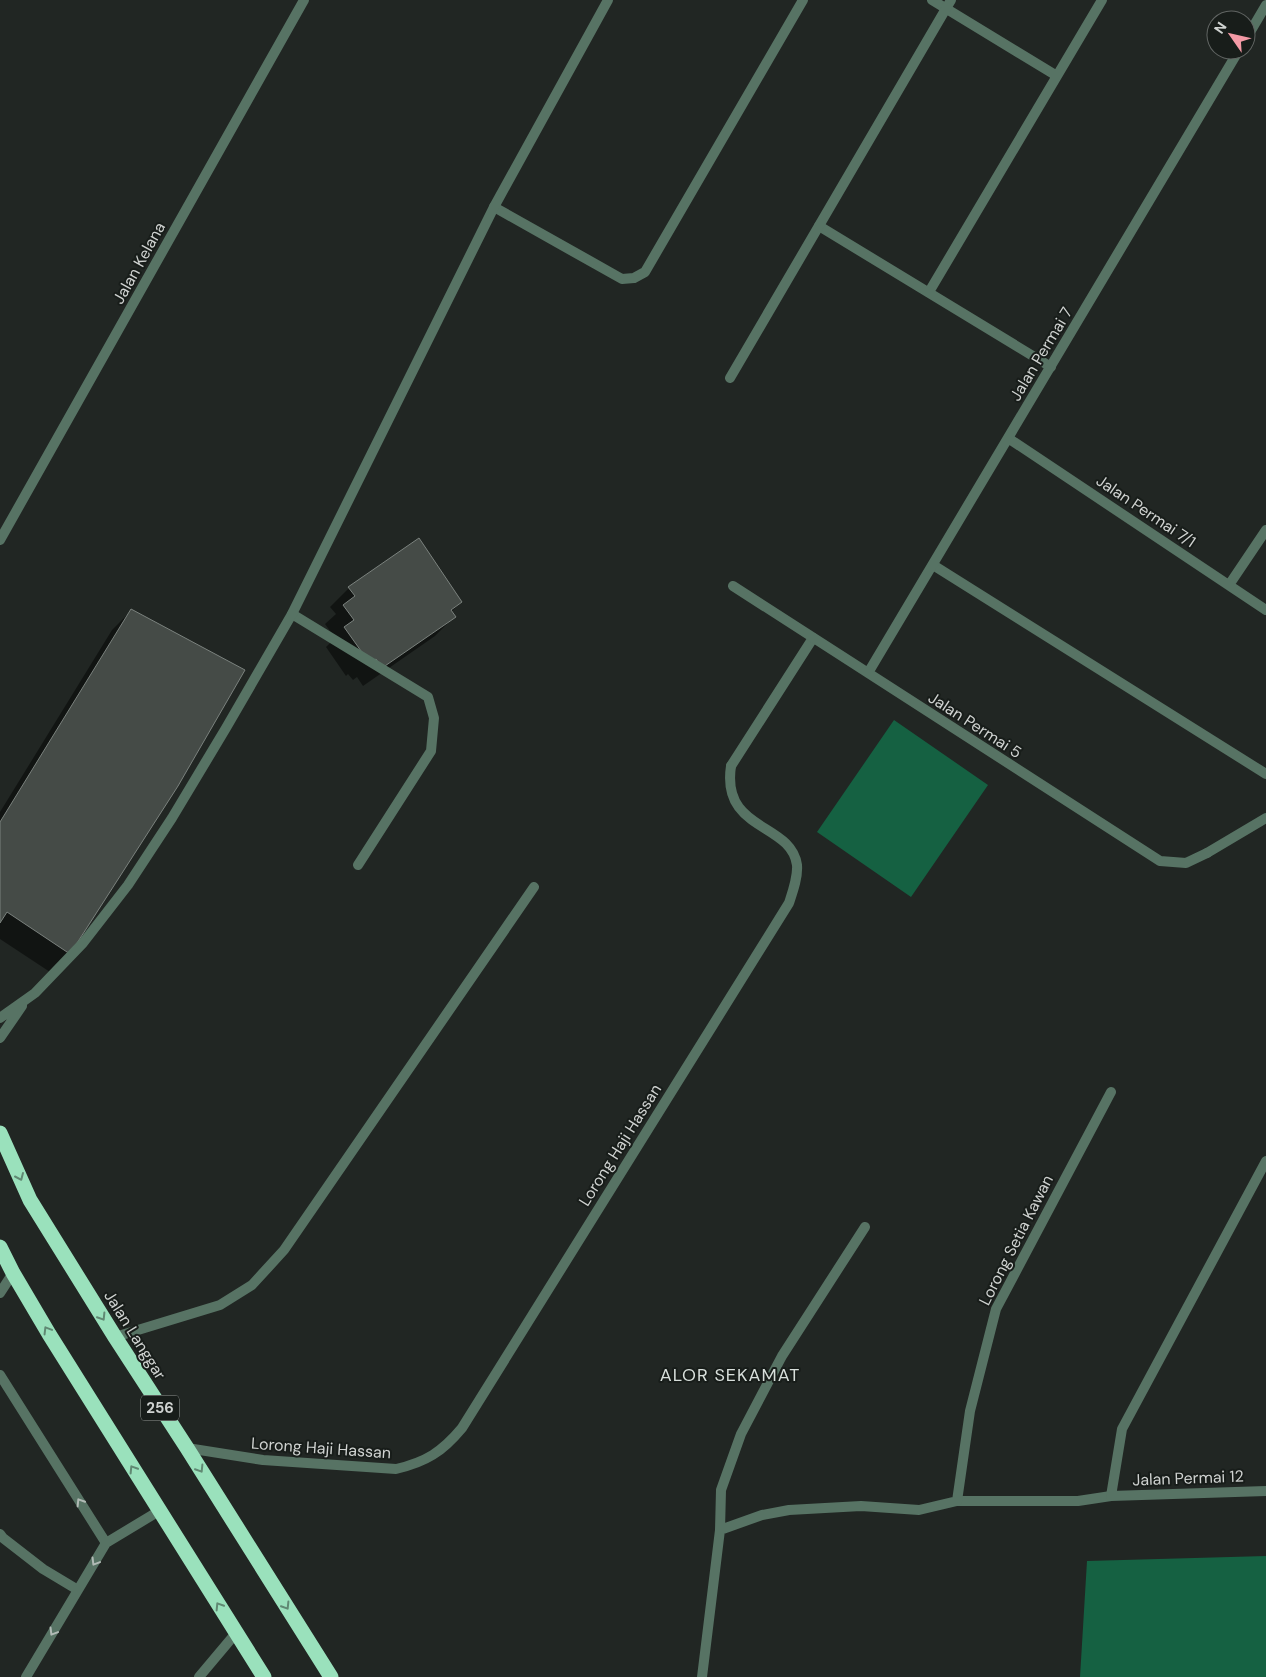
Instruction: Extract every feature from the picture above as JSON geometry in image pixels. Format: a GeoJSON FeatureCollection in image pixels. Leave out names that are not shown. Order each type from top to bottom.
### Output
{"type":"FeatureCollection","features":[{"type":"Feature","properties":{"kind":"highway","name":"Jalan Langgar"},"geometry":{"type":"LineString","coordinates":[[0,1133],[30,1200],[331,1677]]}},
{"type":"Feature","properties":{"kind":"highway"},"geometry":{"type":"LineString","coordinates":[[0,1246],[13,1273],[159,1511],[264,1677]]}},
{"type":"Feature","properties":{"kind":"street","name":"Jalan Kelana"},"geometry":{"type":"LineString","coordinates":[[0,540],[304,0]]}},
{"type":"Feature","properties":{"kind":"street"},"geometry":{"type":"LineString","coordinates":[[0,1018],[25,1001],[83,943],[128,885],[172,818],[226,728],[292,614],[494,207],[608,0]]}},
{"type":"Feature","properties":{"kind":"street"},"geometry":{"type":"LineString","coordinates":[[494,207],[622,279],[634,278],[645,272],[802,0]]}},
{"type":"Feature","properties":{"kind":"street"},"geometry":{"type":"LineString","coordinates":[[932,0],[949,4],[1057,76]]}},
{"type":"Feature","properties":{"kind":"street"},"geometry":{"type":"LineString","coordinates":[[929,292],[1102,0]]}},
{"type":"Feature","properties":{"kind":"street"},"geometry":{"type":"LineString","coordinates":[[730,378],[949,4]]}},
{"type":"Feature","properties":{"kind":"street"},"geometry":{"type":"LineString","coordinates":[[1256,22],[1266,5]]}},
{"type":"Feature","properties":{"kind":"street","name":"Jalan Permai 7"},"geometry":{"type":"LineString","coordinates":[[868,673],[1233,60]]}},
{"type":"Feature","properties":{"kind":"street"},"geometry":{"type":"LineString","coordinates":[[819,226],[1051,367]]}},
{"type":"Feature","properties":{"kind":"street","name":"Jalan Permai 7/1"},"geometry":{"type":"LineString","coordinates":[[1008,438],[1266,610]]}},
{"type":"Feature","properties":{"kind":"street"},"geometry":{"type":"LineString","coordinates":[[1229,585],[1266,530]]}},
{"type":"Feature","properties":{"kind":"street"},"geometry":{"type":"LineString","coordinates":[[933,565],[1266,774]]}},
{"type":"Feature","properties":{"kind":"street","name":"Jalan Permai 5"},"geometry":{"type":"LineString","coordinates":[[733,586],[1160,861],[1186,863],[1207,853],[1266,818]]}},
{"type":"Feature","properties":{"kind":"street"},"geometry":{"type":"LineString","coordinates":[[292,614],[428,697],[434,718],[431,751],[358,865]]}},
{"type":"Feature","properties":{"kind":"street","name":"Lorong Haji Hassan"},"geometry":{"type":"LineString","coordinates":[[187,1448],[263,1460],[396,1469],[416,1464],[437,1453],[462,1428],[789,903],[797,866],[794,854],[786,844],[744,814],[736,805],[730,793],[729,780],[731,766],[813,638]]}},
{"type":"Feature","properties":{"kind":"street"},"geometry":{"type":"LineString","coordinates":[[115,1337],[220,1305],[252,1285],[284,1250],[534,887]]}},
{"type":"Feature","properties":{"kind":"street"},"geometry":{"type":"LineString","coordinates":[[0,1038],[25,1001]]}},
{"type":"Feature","properties":{"kind":"street","name":"Lorong Setia Kawan"},"geometry":{"type":"LineString","coordinates":[[957,1501],[970,1412],[996,1309],[1112,1092]]}},
{"type":"Feature","properties":{"kind":"street"},"geometry":{"type":"LineString","coordinates":[[1111,1496],[1122,1429],[1266,1160]]}},
{"type":"Feature","properties":{"kind":"street"},"geometry":{"type":"LineString","coordinates":[[702,1677],[720,1530],[721,1490],[741,1434],[782,1356],[865,1227]]}},
{"type":"Feature","properties":{"kind":"street"},"geometry":{"type":"LineString","coordinates":[[0,1293],[13,1273]]}},
{"type":"Feature","properties":{"kind":"street"},"geometry":{"type":"LineString","coordinates":[[0,1375],[106,1543]]}},
{"type":"Feature","properties":{"kind":"street","name":"Jalan Permai 12"},"geometry":{"type":"LineString","coordinates":[[957,1501],[1078,1501],[1111,1496],[1266,1491]]}},
{"type":"Feature","properties":{"kind":"street"},"geometry":{"type":"LineString","coordinates":[[720,1530],[762,1515],[790,1510],[861,1506],[919,1510],[957,1501]]}},
{"type":"Feature","properties":{"kind":"street"},"geometry":{"type":"LineString","coordinates":[[26,1677],[106,1543],[159,1511]]}},
{"type":"Feature","properties":{"kind":"street"},"geometry":{"type":"LineString","coordinates":[[0,1534],[43,1568],[78,1590]]}},
{"type":"Feature","properties":{"kind":"street"},"geometry":{"type":"LineString","coordinates":[[199,1677],[236,1633]]}},
{"type":"Feature","properties":{"kind":"shaded area"},"geometry":{"type":"Polygon","coordinates":[[[894,720],[988,785],[911,897],[817,832],[894,720]]]}},
{"type":"Feature","properties":{"kind":"shaded area"},"geometry":{"type":"Polygon","coordinates":[[[1266,1556],[1266,1677],[1080,1677],[1087,1561],[1266,1556]]]}},
{"type":"Feature","properties":{"kind":"building"},"geometry":{"type":"Polygon","coordinates":[[[419,538],[462,602],[451,610],[456,617],[382,668],[376,659],[372,662],[366,658],[344,627],[354,620],[343,605],[355,596],[348,587],[419,538]]]}},
{"type":"Feature","properties":{"kind":"building"},"geometry":{"type":"Polygon","coordinates":[[[131,609],[245,670],[178,786],[70,954],[7,912],[0,923],[0,822],[131,609]]]}},
{"type":"Feature","properties":{"kind":"district","name":"ALOR SEKAMAT"},"geometry":{"type":"Point","coordinates":[730,1375]}}]}
